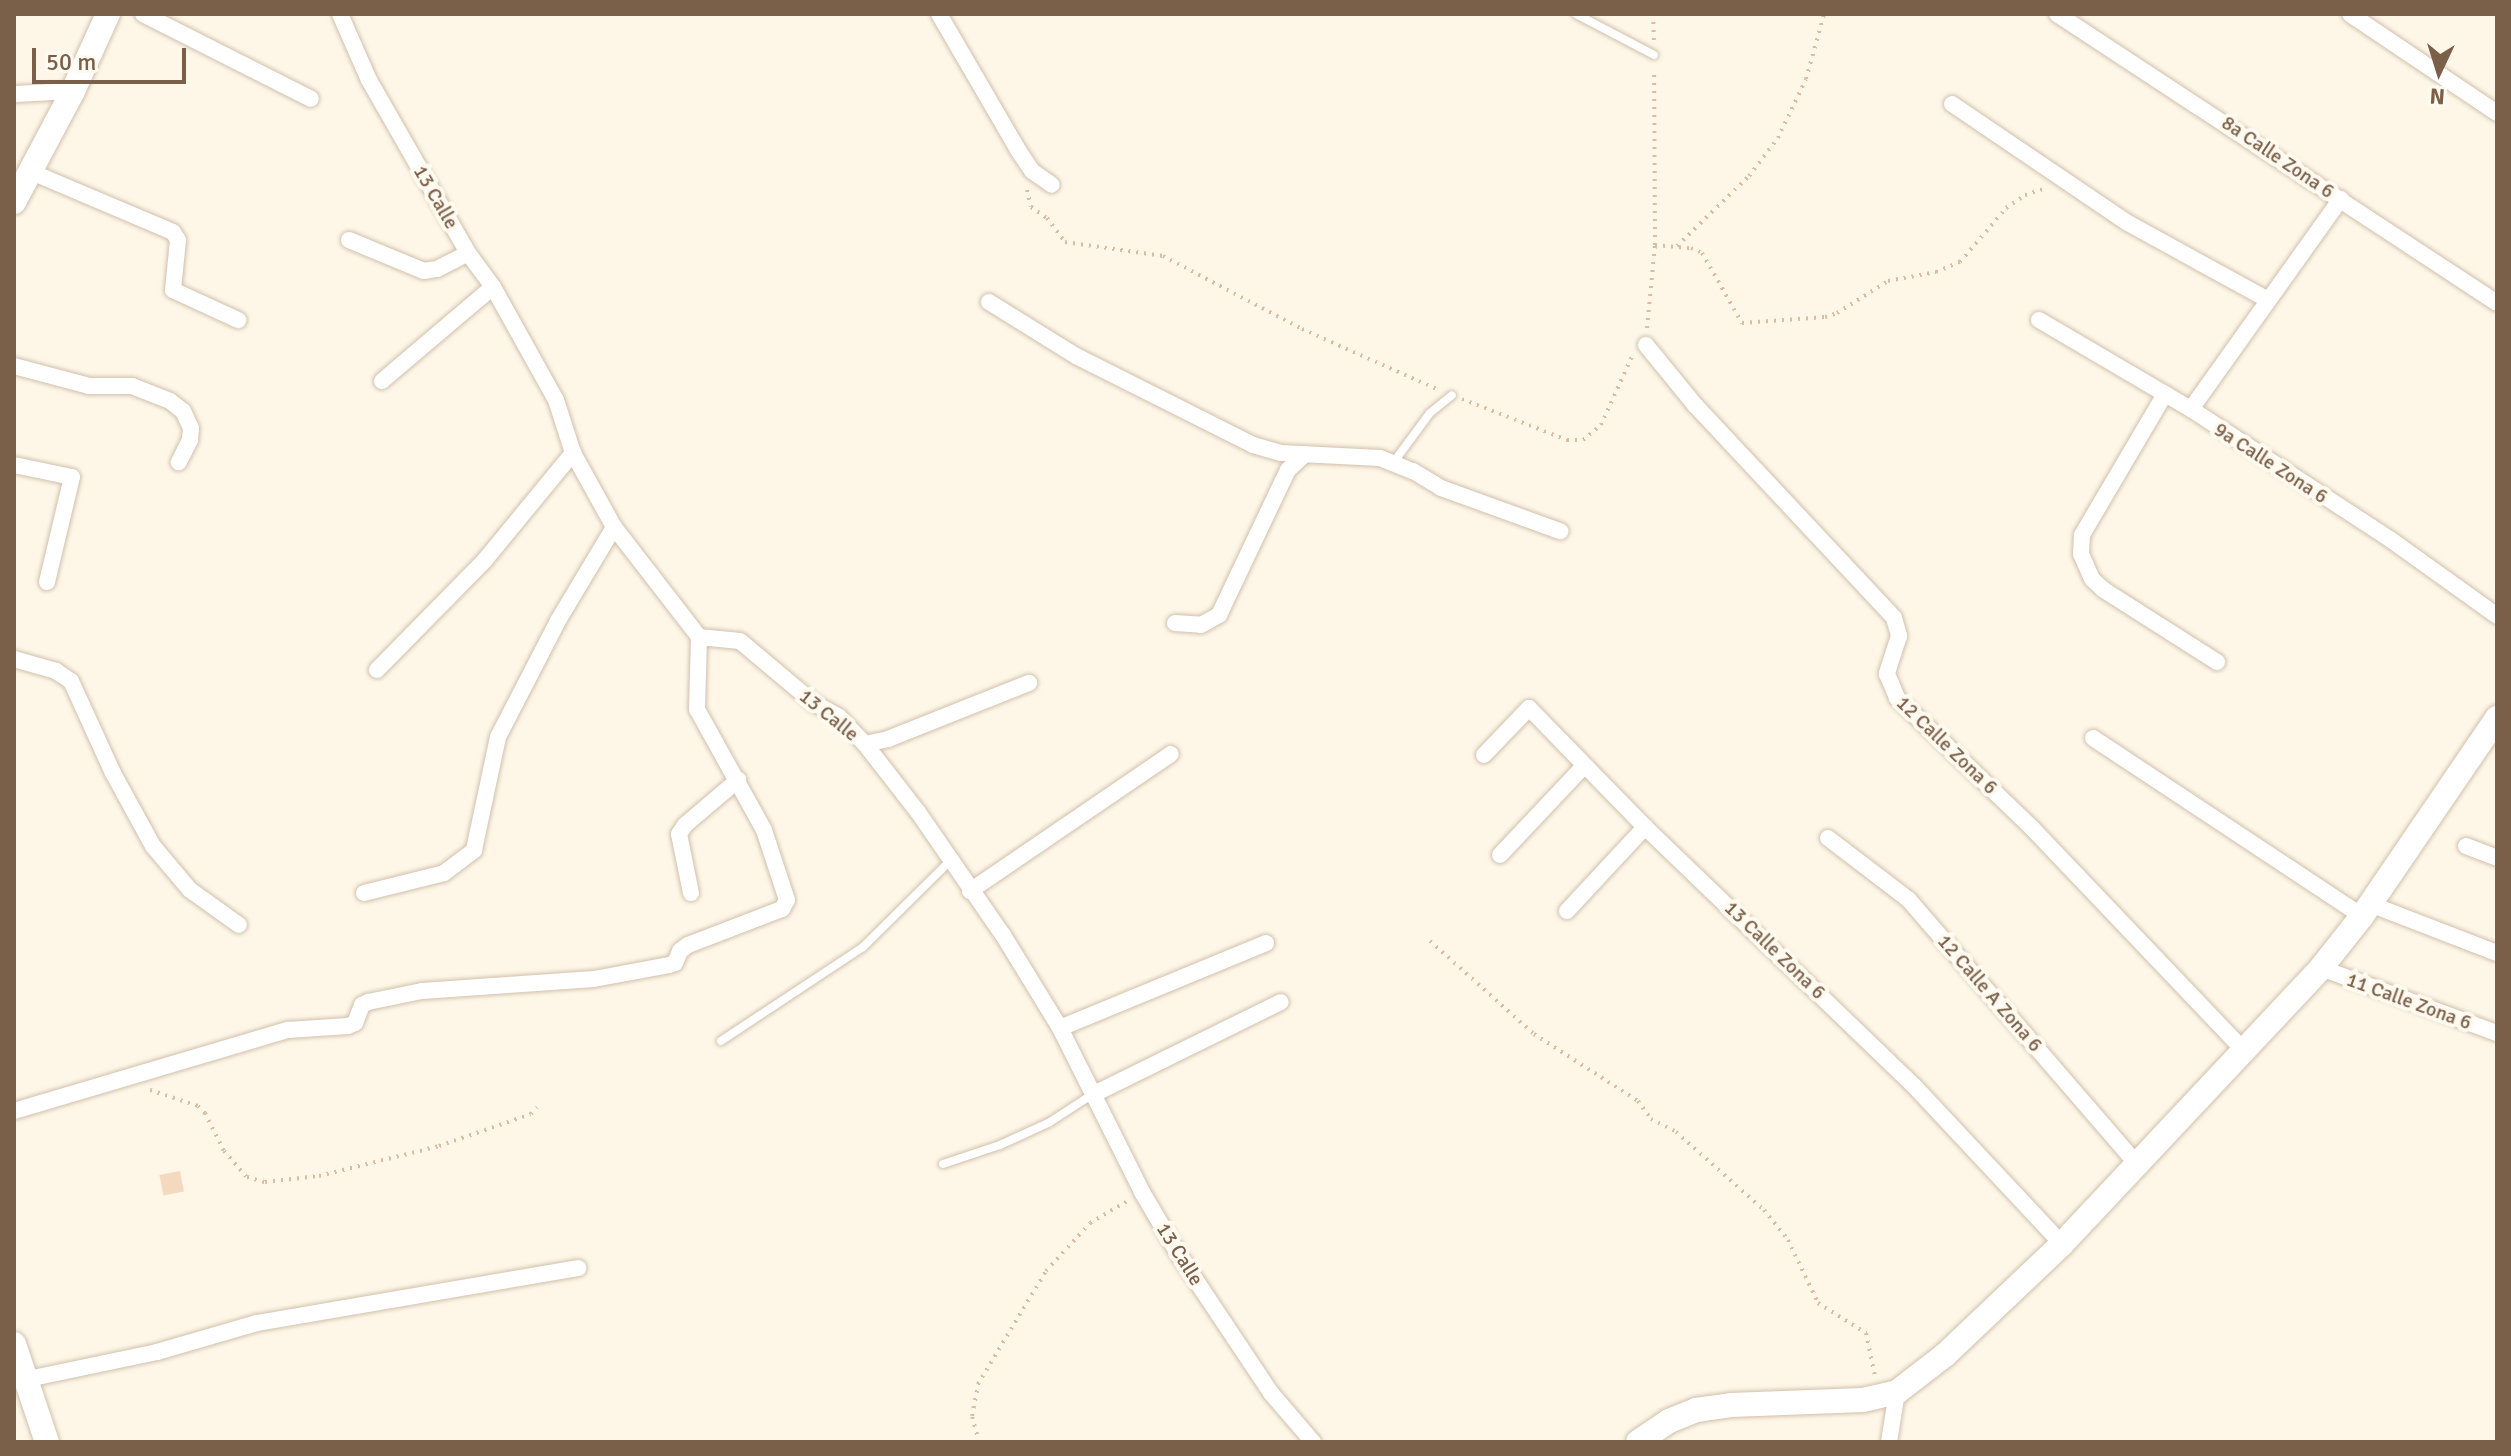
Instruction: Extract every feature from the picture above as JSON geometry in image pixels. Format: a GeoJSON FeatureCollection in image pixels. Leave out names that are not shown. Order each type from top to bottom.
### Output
{"type":"FeatureCollection","features":[{"type":"Feature","properties":{"kind":"street"},"geometry":{"type":"LineString","coordinates":[[14,202],[73,91],[108,14]]}},
{"type":"Feature","properties":{"kind":"street"},"geometry":{"type":"LineString","coordinates":[[143,14],[311,99]]}},
{"type":"Feature","properties":{"kind":"street","name":"13 Calle"},"geometry":{"type":"LineString","coordinates":[[340,14],[369,80],[468,253],[493,287],[556,400],[573,453],[614,527],[699,637],[740,641],[814,703],[839,717],[865,744],[918,812],[1003,935],[1060,1028],[1142,1192],[1232,1337],[1271,1393],[1313,1442]]}},
{"type":"Feature","properties":{"kind":"street"},"geometry":{"type":"LineString","coordinates":[[939,14],[1018,150],[1032,171],[1052,185]]}},
{"type":"Feature","properties":{"kind":"street","name":"8a Calle Zona 6"},"geometry":{"type":"LineString","coordinates":[[2057,14],[2497,303]]}},
{"type":"Feature","properties":{"kind":"street"},"geometry":{"type":"LineString","coordinates":[[2350,14],[2497,113]]}},
{"type":"Feature","properties":{"kind":"street"},"geometry":{"type":"LineString","coordinates":[[14,94],[73,91]]}},
{"type":"Feature","properties":{"kind":"street"},"geometry":{"type":"LineString","coordinates":[[1952,104],[2128,223],[2268,300]]}},
{"type":"Feature","properties":{"kind":"street"},"geometry":{"type":"LineString","coordinates":[[29,171],[173,232],[178,240],[173,290],[238,320]]}},
{"type":"Feature","properties":{"kind":"street"},"geometry":{"type":"LineString","coordinates":[[2191,409],[2341,199]]}},
{"type":"Feature","properties":{"kind":"street"},"geometry":{"type":"LineString","coordinates":[[349,240],[424,271],[437,269],[468,253]]}},
{"type":"Feature","properties":{"kind":"street"},"geometry":{"type":"LineString","coordinates":[[382,381],[493,287]]}},
{"type":"Feature","properties":{"kind":"street"},"geometry":{"type":"LineString","coordinates":[[989,302],[1076,356],[1253,445],[1281,453],[1380,458],[1441,488],[1560,531]]}},
{"type":"Feature","properties":{"kind":"street","name":"9a Calle Zona 6"},"geometry":{"type":"LineString","coordinates":[[2039,320],[2191,409],[2391,540],[2497,616]]}},
{"type":"Feature","properties":{"kind":"street","name":"12 Calle Zona 6"},"geometry":{"type":"LineString","coordinates":[[1646,345],[1706,417],[1894,618],[1899,636],[1887,674],[1897,698],[2032,828],[2244,1051]]}},
{"type":"Feature","properties":{"kind":"street"},"geometry":{"type":"LineString","coordinates":[[14,366],[89,386],[132,386],[170,401],[183,411],[191,428],[190,440],[179,462]]}},
{"type":"Feature","properties":{"kind":"street"},"geometry":{"type":"LineString","coordinates":[[2165,394],[2082,535],[2081,554],[2092,579],[2104,590],[2217,662]]}},
{"type":"Feature","properties":{"kind":"street"},"geometry":{"type":"LineString","coordinates":[[377,670],[485,560],[573,453]]}},
{"type":"Feature","properties":{"kind":"street"},"geometry":{"type":"LineString","coordinates":[[1175,623],[1201,625],[1219,615],[1288,470],[1305,454]]}},
{"type":"Feature","properties":{"kind":"street"},"geometry":{"type":"LineString","coordinates":[[14,465],[72,477],[47,582]]}},
{"type":"Feature","properties":{"kind":"street"},"geometry":{"type":"LineString","coordinates":[[364,893],[444,873],[474,850],[498,737],[559,619],[614,527]]}},
{"type":"Feature","properties":{"kind":"street"},"geometry":{"type":"LineString","coordinates":[[14,1111],[288,1030],[348,1026],[355,1023],[362,1005],[368,1002],[422,991],[594,979],[675,963],[680,951],[688,945],[782,909],[786,905],[779,869],[738,780],[697,709],[699,637]]}},
{"type":"Feature","properties":{"kind":"street"},"geometry":{"type":"LineString","coordinates":[[14,659],[56,671],[71,681],[113,773],[153,846],[190,890],[239,925]]}},
{"type":"Feature","properties":{"kind":"street"},"geometry":{"type":"LineString","coordinates":[[865,744],[888,739],[1029,683]]}},
{"type":"Feature","properties":{"kind":"street","name":"13 Calle Zona 6"},"geometry":{"type":"LineString","coordinates":[[1484,755],[1529,708],[1645,827],[1916,1088],[2062,1244]]}},
{"type":"Feature","properties":{"kind":"street"},"geometry":{"type":"LineString","coordinates":[[1638,1442],[1669,1421],[1696,1410],[1731,1405],[1863,1400],[1897,1392],[1945,1355],[2062,1244],[2321,968],[2493,732]]}},
{"type":"Feature","properties":{"kind":"street"},"geometry":{"type":"LineString","coordinates":[[2093,738],[2366,910],[2497,953]]}},
{"type":"Feature","properties":{"kind":"street"},"geometry":{"type":"LineString","coordinates":[[970,891],[1171,754]]}},
{"type":"Feature","properties":{"kind":"street"},"geometry":{"type":"LineString","coordinates":[[1500,855],[1584,766]]}},
{"type":"Feature","properties":{"kind":"street"},"geometry":{"type":"LineString","coordinates":[[691,893],[679,849],[679,834],[685,825],[738,780]]}},
{"type":"Feature","properties":{"kind":"street"},"geometry":{"type":"LineString","coordinates":[[1567,911],[1645,827]]}},
{"type":"Feature","properties":{"kind":"street","name":"12 Calle A Zona 6"},"geometry":{"type":"LineString","coordinates":[[1828,838],[1909,900],[2137,1164]]}},
{"type":"Feature","properties":{"kind":"street"},"geometry":{"type":"LineString","coordinates":[[2466,846],[2497,858]]}},
{"type":"Feature","properties":{"kind":"street"},"geometry":{"type":"LineString","coordinates":[[1060,1028],[1266,943]]}},
{"type":"Feature","properties":{"kind":"street","name":"11 Calle Zona 6"},"geometry":{"type":"LineString","coordinates":[[2321,968],[2497,1033]]}},
{"type":"Feature","properties":{"kind":"street"},"geometry":{"type":"LineString","coordinates":[[1094,1094],[1281,1002]]}},
{"type":"Feature","properties":{"kind":"street"},"geometry":{"type":"LineString","coordinates":[[28,1379],[157,1352],[257,1323],[578,1268]]}},
{"type":"Feature","properties":{"kind":"street"},"geometry":{"type":"LineString","coordinates":[[14,1344],[47,1442]]}},
{"type":"Feature","properties":{"kind":"street"},"geometry":{"type":"LineString","coordinates":[[1889,1442],[1897,1392]]}},
{"type":"Feature","properties":{"kind":"lane"},"geometry":{"type":"LineString","coordinates":[[1576,14],[1654,55]]}},
{"type":"Feature","properties":{"kind":"lane"},"geometry":{"type":"LineString","coordinates":[[1393,463],[1430,413],[1452,395]]}},
{"type":"Feature","properties":{"kind":"lane"},"geometry":{"type":"LineString","coordinates":[[721,1041],[863,947],[950,861]]}},
{"type":"Feature","properties":{"kind":"lane"},"geometry":{"type":"LineString","coordinates":[[943,1164],[1000,1145],[1050,1122],[1094,1094]]}},
{"type":"Feature","properties":{"kind":"path"},"geometry":{"type":"LineString","coordinates":[[1052,185],[1031,187],[1026,195],[1031,207],[1047,218],[1065,242],[1163,256],[1302,329],[1452,395],[1567,440],[1583,440],[1601,425],[1626,363],[1646,345],[1655,245],[1653,14]]}},
{"type":"Feature","properties":{"kind":"path"},"geometry":{"type":"LineString","coordinates":[[1677,246],[1749,176],[1778,138],[1806,79],[1824,14]]}},
{"type":"Feature","properties":{"kind":"path"},"geometry":{"type":"LineString","coordinates":[[1655,245],[1677,246],[1702,253],[1742,323],[1831,316],[1888,281],[1936,272],[1960,262],[2006,208],[2025,195],[2048,188],[2060,177]]}},
{"type":"Feature","properties":{"kind":"path"},"geometry":{"type":"LineString","coordinates":[[1430,941],[1534,1034],[1638,1101],[1651,1119],[1676,1132],[1764,1210],[1788,1240],[1818,1303],[1835,1317],[1862,1328],[1869,1340],[1873,1373],[1884,1386],[1897,1392]]}},
{"type":"Feature","properties":{"kind":"path"},"geometry":{"type":"LineString","coordinates":[[118,1081],[198,1106],[232,1160],[247,1177],[265,1182],[319,1176],[439,1146],[531,1114],[537,1107]]}},
{"type":"Feature","properties":{"kind":"path"},"geometry":{"type":"LineString","coordinates":[[979,1442],[972,1416],[978,1384],[1046,1271],[1090,1223],[1142,1192]]}},
{"type":"Feature","properties":{"kind":"building"},"geometry":{"type":"Polygon","coordinates":[[[180,1171],[184,1192],[163,1196],[159,1175],[180,1171]]]}}]}
